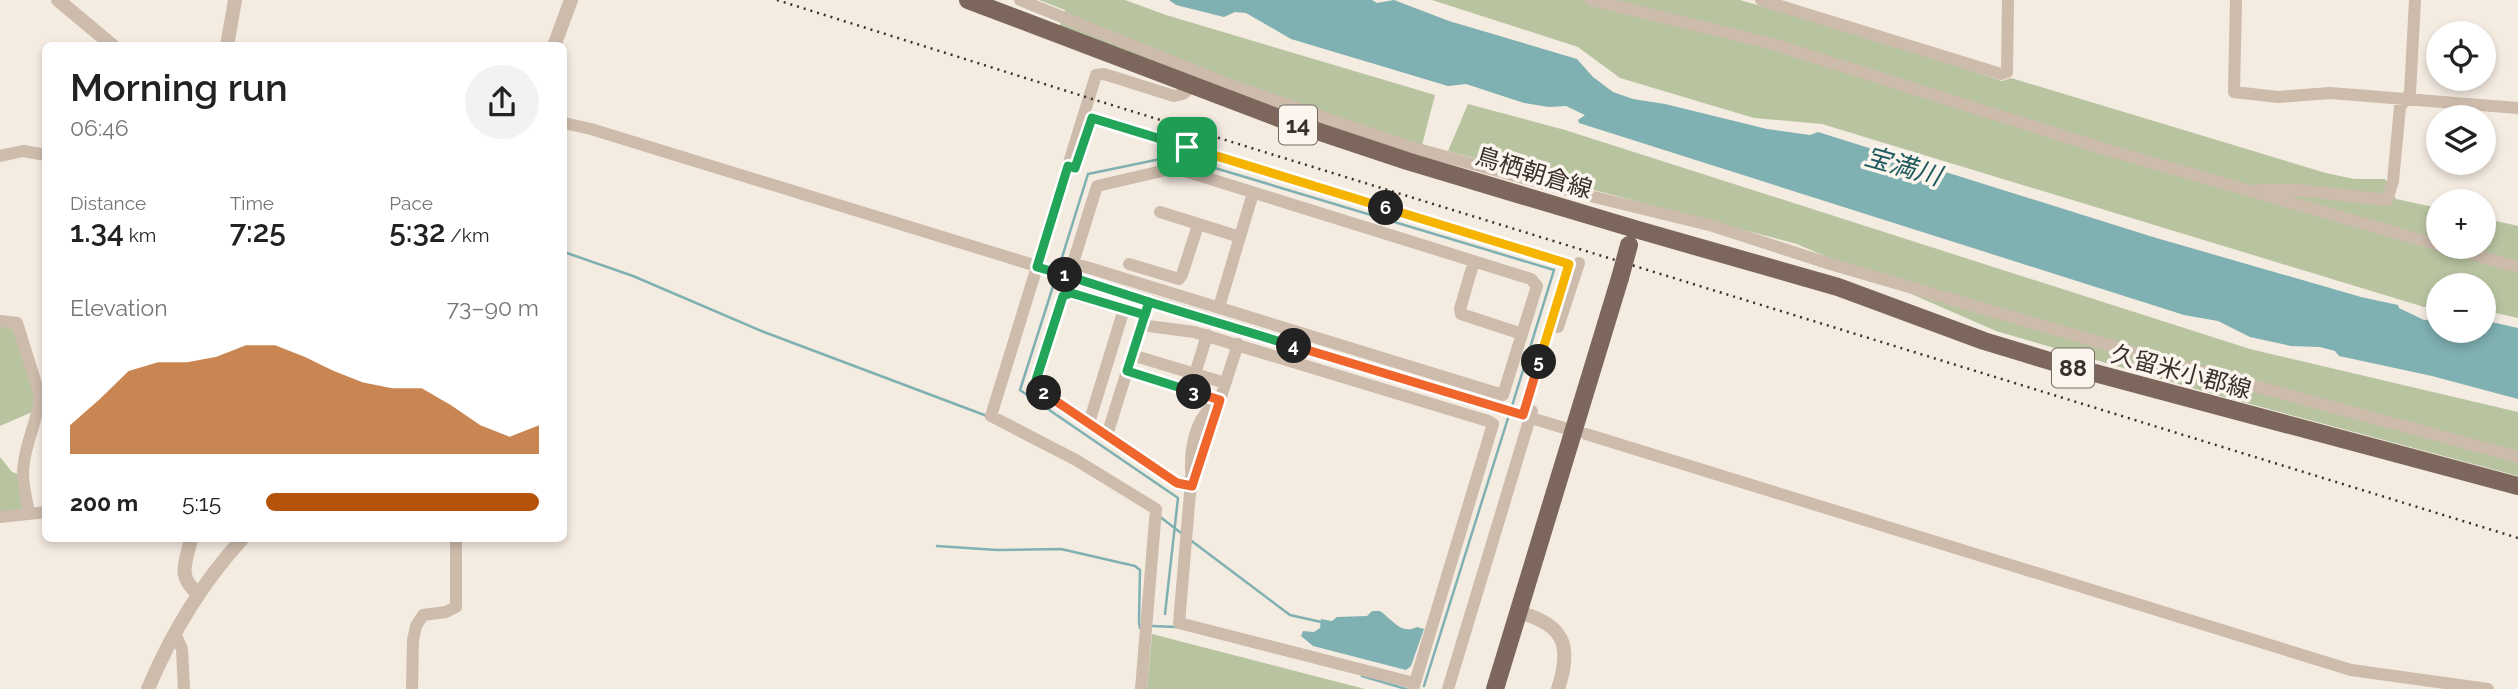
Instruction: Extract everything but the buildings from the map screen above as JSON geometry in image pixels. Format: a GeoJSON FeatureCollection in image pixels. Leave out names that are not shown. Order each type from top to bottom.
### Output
{"type":"FeatureCollection","features":[{"type":"Feature","properties":{"kind":"main road","name":"鳥栖朝倉線"},"geometry":{"type":"LineString","coordinates":[[968,0],[1191,86],[1333,137],[1632,237]]}},
{"type":"Feature","properties":{"kind":"main road"},"geometry":{"type":"LineString","coordinates":[[1495,689],[1632,237]]}},
{"type":"Feature","properties":{"kind":"main road","name":"久留米小郡線"},"geometry":{"type":"LineString","coordinates":[[1632,237],[1838,287],[1984,341],[2050,361],[2518,486]]}},
{"type":"Feature","properties":{"kind":"street"},"geometry":{"type":"LineString","coordinates":[[58,0],[108,42]]}},
{"type":"Feature","properties":{"kind":"street"},"geometry":{"type":"LineString","coordinates":[[229,42],[235,0]]}},
{"type":"Feature","properties":{"kind":"street"},"geometry":{"type":"LineString","coordinates":[[555,42],[571,0]]}},
{"type":"Feature","properties":{"kind":"street"},"geometry":{"type":"LineString","coordinates":[[1020,0],[1233,86],[1407,146],[1578,193],[1713,226],[1830,264],[2169,363],[2518,457]]}},
{"type":"Feature","properties":{"kind":"street"},"geometry":{"type":"LineString","coordinates":[[1591,0],[1773,44],[2101,148],[2426,241]]}},
{"type":"Feature","properties":{"kind":"street"},"geometry":{"type":"LineString","coordinates":[[1761,0],[2001,74],[2007,72],[2008,0]]}},
{"type":"Feature","properties":{"kind":"street"},"geometry":{"type":"LineString","coordinates":[[2236,0],[2234,92],[2278,97],[2330,93],[2518,108]]}},
{"type":"Feature","properties":{"kind":"street"},"geometry":{"type":"LineString","coordinates":[[2247,189],[2283,188],[2387,200],[2393,181],[2400,107],[2410,93],[2416,0]]}},
{"type":"Feature","properties":{"kind":"street"},"geometry":{"type":"LineString","coordinates":[[1048,259],[1096,75],[1104,74],[1174,96],[1183,94],[1191,86]]}},
{"type":"Feature","properties":{"kind":"street"},"geometry":{"type":"LineString","coordinates":[[1141,689],[1156,509],[1076,460],[991,416],[1037,267],[1092,118],[1569,264],[1448,689]]}},
{"type":"Feature","properties":{"kind":"street"},"geometry":{"type":"LineString","coordinates":[[567,124],[1564,428]]}},
{"type":"Feature","properties":{"kind":"street"},"geometry":{"type":"LineString","coordinates":[[0,156],[23,151],[42,154]]}},
{"type":"Feature","properties":{"kind":"street"},"geometry":{"type":"LineString","coordinates":[[1175,168],[1474,261],[1536,282],[1537,286],[1503,395],[1073,263],[1097,186],[1175,168]]}},
{"type":"Feature","properties":{"kind":"street"},"geometry":{"type":"LineString","coordinates":[[1219,307],[1253,193]]}},
{"type":"Feature","properties":{"kind":"street"},"geometry":{"type":"LineString","coordinates":[[1160,212],[1240,237]]}},
{"type":"Feature","properties":{"kind":"street"},"geometry":{"type":"LineString","coordinates":[[1129,264],[1178,279],[1182,275],[1198,225]]}},
{"type":"Feature","properties":{"kind":"street"},"geometry":{"type":"LineString","coordinates":[[2489,259],[2518,267]]}},
{"type":"Feature","properties":{"kind":"street"},"geometry":{"type":"LineString","coordinates":[[1474,261],[1460,309],[1461,314],[1522,334]]}},
{"type":"Feature","properties":{"kind":"street"},"geometry":{"type":"LineString","coordinates":[[1526,416],[1579,263]]}},
{"type":"Feature","properties":{"kind":"street"},"geometry":{"type":"LineString","coordinates":[[1107,435],[1154,287]]}},
{"type":"Feature","properties":{"kind":"street"},"geometry":{"type":"LineString","coordinates":[[1192,486],[1177,483],[1039,389],[1036,380],[1066,293],[1124,309],[1143,320],[1238,344],[1493,424],[1414,686],[1179,623],[1192,486],[1238,344]]}},
{"type":"Feature","properties":{"kind":"street"},"geometry":{"type":"LineString","coordinates":[[1089,423],[1124,309]]}},
{"type":"Feature","properties":{"kind":"street"},"geometry":{"type":"LineString","coordinates":[[0,322],[17,323],[40,396],[23,463],[29,513]]}},
{"type":"Feature","properties":{"kind":"street"},"geometry":{"type":"LineString","coordinates":[[1195,374],[1207,335]]}},
{"type":"Feature","properties":{"kind":"street"},"geometry":{"type":"LineString","coordinates":[[1132,355],[1225,383]]}},
{"type":"Feature","properties":{"kind":"street"},"geometry":{"type":"LineString","coordinates":[[1127,371],[1220,400]]}},
{"type":"Feature","properties":{"kind":"street"},"geometry":{"type":"LineString","coordinates":[[1586,434],[2351,670],[2488,689]]}},
{"type":"Feature","properties":{"kind":"street"},"geometry":{"type":"LineString","coordinates":[[0,517],[42,512]]}},
{"type":"Feature","properties":{"kind":"street"},"geometry":{"type":"LineString","coordinates":[[190,542],[184,573],[187,585],[199,594]]}},
{"type":"Feature","properties":{"kind":"street"},"geometry":{"type":"LineString","coordinates":[[148,689],[175,633],[199,594],[240,542]]}},
{"type":"Feature","properties":{"kind":"street"},"geometry":{"type":"LineString","coordinates":[[412,689],[416,626],[423,615],[446,612],[456,607],[456,542]]}},
{"type":"Feature","properties":{"kind":"street"},"geometry":{"type":"LineString","coordinates":[[1518,612],[1550,624],[1560,636],[1565,654],[1564,673],[1558,689]]}},
{"type":"Feature","properties":{"kind":"street"},"geometry":{"type":"LineString","coordinates":[[175,633],[182,649],[184,689]]}},
{"type":"Feature","properties":{"kind":"green space"},"geometry":{"type":"Polygon","coordinates":[[[1039,0],[1125,0],[1166,15],[1435,95],[1422,145],[1307,119],[1059,28],[1065,10],[1039,0]]]}},
{"type":"Feature","properties":{"kind":"green space"},"geometry":{"type":"Polygon","coordinates":[[[1432,0],[1740,0],[1877,39],[2002,81],[2011,78],[2326,173],[2354,179],[2385,179],[2396,199],[2426,205],[2426,259],[2496,259],[2496,221],[2518,226],[2518,318],[2496,313],[2496,273],[2426,273],[2424,307],[1822,124],[1754,118],[1620,78],[1578,47],[1432,0]]]}},
{"type":"Feature","properties":{"kind":"green space"},"geometry":{"type":"Polygon","coordinates":[[[1468,104],[1565,130],[2250,349],[2518,412],[2518,476],[2213,394],[1996,331],[1797,244],[1448,151],[1468,104]]]}},
{"type":"Feature","properties":{"kind":"green space"},"geometry":{"type":"Polygon","coordinates":[[[0,325],[12,325],[36,386],[32,412],[0,426],[0,325]]]}},
{"type":"Feature","properties":{"kind":"green space"},"geometry":{"type":"Polygon","coordinates":[[[0,457],[12,472],[21,475],[25,511],[0,515],[0,457]]]}},
{"type":"Feature","properties":{"kind":"green space"},"geometry":{"type":"Polygon","coordinates":[[[1152,634],[1365,689],[1147,689],[1152,634]]]}},
{"type":"Feature","properties":{"kind":"water","name":"宝満川"},"geometry":{"type":"Polygon","coordinates":[[[1169,0],[1372,0],[1377,3],[1394,0],[1449,21],[1577,59],[1593,77],[1613,92],[1633,99],[1665,104],[1767,129],[1810,135],[1818,132],[2153,237],[2361,297],[2398,305],[2399,308],[2426,320],[2426,343],[2496,343],[2496,323],[2518,328],[2518,399],[2432,376],[2339,356],[2335,351],[2320,347],[2291,346],[2250,337],[2218,321],[2184,315],[1579,123],[1578,120],[1585,115],[1566,106],[1549,107],[1524,103],[1466,84],[1448,86],[1291,39],[1246,13],[1235,12],[1224,17],[1176,5],[1169,0]]]}},
{"type":"Feature","properties":{"kind":"water"},"geometry":{"type":"Polygon","coordinates":[[[1372,611],[1380,611],[1402,628],[1424,629],[1411,666],[1406,670],[1313,646],[1301,636],[1303,631],[1314,632],[1320,628],[1321,619],[1332,621],[1337,617],[1367,616],[1372,611]]]}},
{"type":"Feature","properties":{"kind":"waterway"},"geometry":{"type":"LineString","coordinates":[[1059,267],[1088,174],[1175,156],[1554,270],[1512,406]]}},
{"type":"Feature","properties":{"kind":"waterway"},"geometry":{"type":"LineString","coordinates":[[567,253],[633,276],[764,332],[987,416]]}},
{"type":"Feature","properties":{"kind":"waterway"},"geometry":{"type":"LineString","coordinates":[[1056,277],[1020,390],[1178,498],[1165,614]]}},
{"type":"Feature","properties":{"kind":"waterway"},"geometry":{"type":"LineString","coordinates":[[1424,686],[1509,415]]}},
{"type":"Feature","properties":{"kind":"waterway"},"geometry":{"type":"LineString","coordinates":[[1159,516],[1181,533]]}},
{"type":"Feature","properties":{"kind":"waterway"},"geometry":{"type":"LineString","coordinates":[[1189,539],[1290,615],[1321,622]]}},
{"type":"Feature","properties":{"kind":"waterway"},"geometry":{"type":"LineString","coordinates":[[937,546],[997,550],[1061,549],[1135,566],[1140,570],[1139,622],[1142,628]]}},
{"type":"Feature","properties":{"kind":"waterway"},"geometry":{"type":"LineString","coordinates":[[1152,626],[1176,627]]}},
{"type":"Feature","properties":{"kind":"waterway"},"geometry":{"type":"LineString","coordinates":[[1362,676],[1406,689]]}},
{"type":"Feature","properties":{"kind":"railway"},"geometry":{"type":"LineString","coordinates":[[777,0],[2518,538]]}},
{"type":"Feature","properties":{"kind":"route"},"geometry":{"type":"LineString","coordinates":[[1187,147],[1092,118],[1075,168],[1068,166],[1037,267],[1149,302],[1145,315],[1071,293],[1066,293],[1036,380],[1039,389],[1177,483],[1192,486],[1220,400],[1127,371],[1149,302],[1523,415],[1569,264],[1187,147]]}}]}
